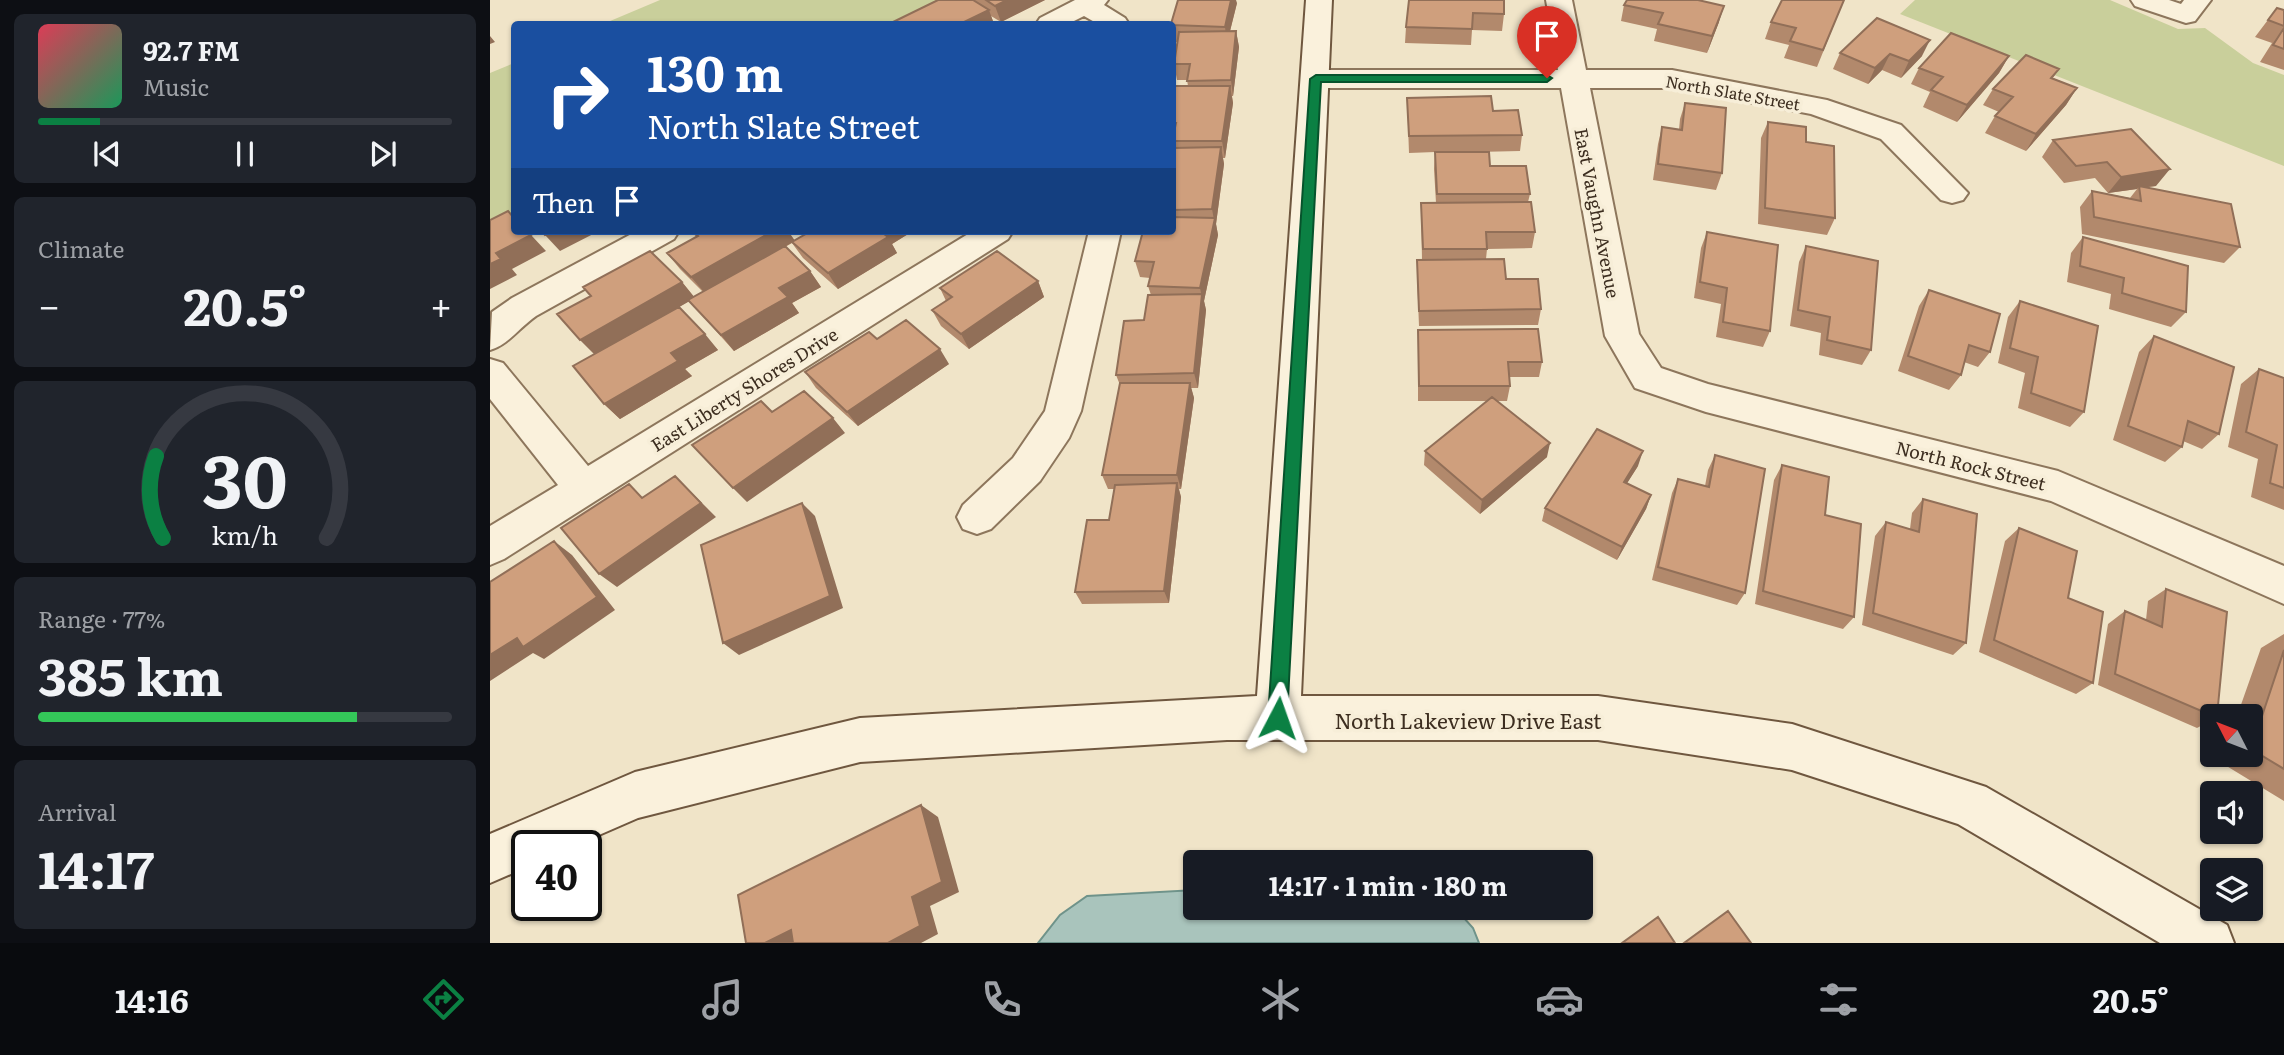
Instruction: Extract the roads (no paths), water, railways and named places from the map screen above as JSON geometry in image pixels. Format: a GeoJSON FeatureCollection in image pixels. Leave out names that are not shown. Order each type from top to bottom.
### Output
{"type":"FeatureCollection","features":[{"type":"Feature","properties":{"kind":"street"},"geometry":{"type":"LineString","coordinates":[[1278,718],[1319,0]]}},
{"type":"Feature","properties":{"kind":"street","name":"East Vaughn Avenue"},"geometry":{"type":"LineString","coordinates":[[1559,0],[1622,336],[1648,378]]}},
{"type":"Feature","properties":{"kind":"street"},"geometry":{"type":"LineString","coordinates":[[2144,0],[2192,7]]}},
{"type":"Feature","properties":{"kind":"street"},"geometry":{"type":"LineString","coordinates":[[1055,21],[1090,3],[1112,21]]}},
{"type":"Feature","properties":{"kind":"street","name":"North Slate Street"},"geometry":{"type":"LineString","coordinates":[[1316,79],[1672,79],[1817,106],[1891,132],[1952,193]]}},
{"type":"Feature","properties":{"kind":"street"},"geometry":{"type":"LineString","coordinates":[[490,337],[504,321],[524,307],[656,235]]}},
{"type":"Feature","properties":{"kind":"street","name":"East Liberty Shores Drive"},"geometry":{"type":"LineString","coordinates":[[490,547],[991,235]]}},
{"type":"Feature","properties":{"kind":"street"},"geometry":{"type":"LineString","coordinates":[[977,517],[1032,466],[1052,438],[1063,411],[1104,235]]}},
{"type":"Feature","properties":{"kind":"street"},"geometry":{"type":"LineString","coordinates":[[490,373],[584,489]]}},
{"type":"Feature","properties":{"kind":"street","name":"North Rock Street"},"geometry":{"type":"LineString","coordinates":[[1648,378],[1706,398],[2058,487],[2284,584]]}},
{"type":"Feature","properties":{"kind":"street","name":"North Lakeview Drive East"},"geometry":{"type":"LineString","coordinates":[[490,859],[635,795],[860,740],[1213,719],[1598,718],[1792,747],[1969,804],[2209,943]]}},
{"type":"Feature","properties":{"kind":"water"},"geometry":{"type":"Polygon","coordinates":[[[1183,891],[1183,920],[1466,920],[1473,928],[1479,943],[1038,943],[1060,915],[1087,896],[1183,891]]]}}]}
